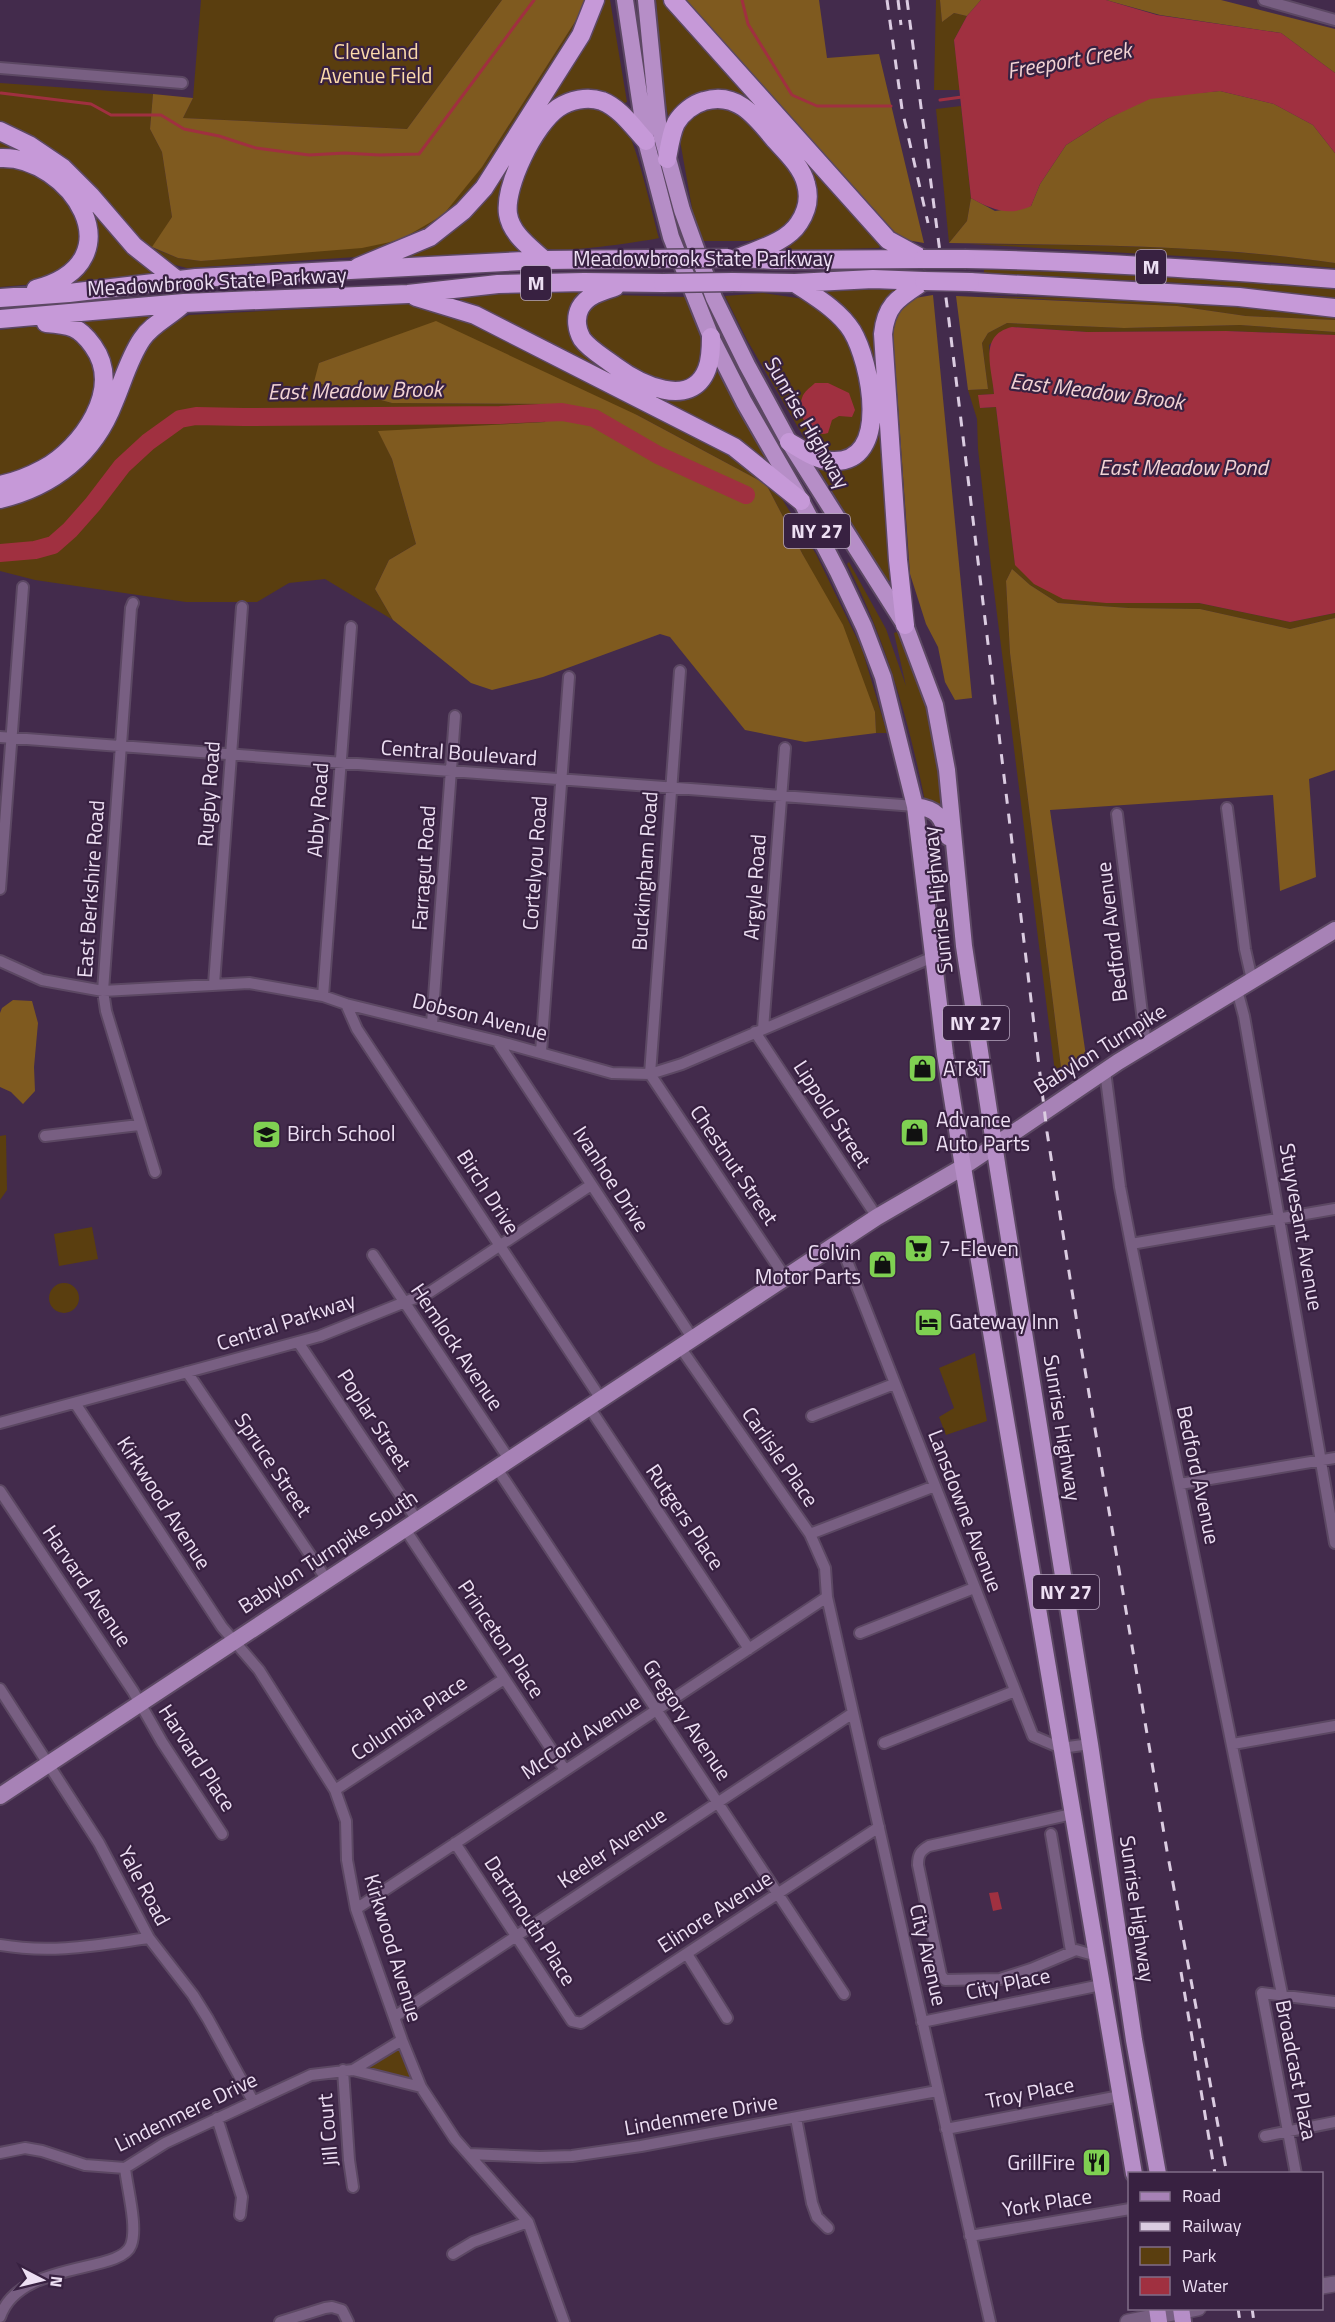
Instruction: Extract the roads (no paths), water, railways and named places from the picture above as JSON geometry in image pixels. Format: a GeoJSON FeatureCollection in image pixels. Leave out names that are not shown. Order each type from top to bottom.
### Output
{"type":"FeatureCollection","features":[{"type":"Feature","properties":{"kind":"highway"},"geometry":{"type":"LineString","coordinates":[[354,269],[376,257],[430,237],[463,212],[484,188],[581,34],[595,0]]}},
{"type":"Feature","properties":{"kind":"highway","name":"Sunrise Highway"},"geometry":{"type":"LineString","coordinates":[[625,0],[646,141],[671,237],[711,337],[744,402],[801,501],[864,627],[883,677],[915,806],[945,1054],[963,1167],[1134,2172]]}},
{"type":"Feature","properties":{"kind":"highway","name":"Sunrise Highway"},"geometry":{"type":"LineString","coordinates":[[646,0],[654,93],[667,159],[682,210],[714,298],[789,442],[905,625],[935,705],[947,770],[964,946],[1090,1744],[1134,2040],[1158,2172]]}},
{"type":"Feature","properties":{"kind":"highway"},"geometry":{"type":"LineString","coordinates":[[673,0],[888,240],[923,259]]}},
{"type":"Feature","properties":{"kind":"highway"},"geometry":{"type":"LineString","coordinates":[[667,159],[675,124],[688,109],[698,103],[720,98],[733,101],[751,112],[797,166],[806,182],[808,197],[806,211],[799,225],[785,237],[734,257]]}},
{"type":"Feature","properties":{"kind":"highway"},"geometry":{"type":"LineString","coordinates":[[544,260],[516,233],[510,220],[507,203],[520,164],[550,115],[568,102],[601,100],[616,108],[646,141]]}},
{"type":"Feature","properties":{"kind":"highway"},"geometry":{"type":"LineString","coordinates":[[0,131],[29,145],[63,168],[91,196],[134,246],[177,280]]}},
{"type":"Feature","properties":{"kind":"highway"},"geometry":{"type":"LineString","coordinates":[[0,158],[25,160],[54,178],[81,207],[88,222],[89,233],[85,256],[72,273],[56,284],[0,298]]}},
{"type":"Feature","properties":{"kind":"highway","name":"Meadowbrook State Parkway"},"geometry":{"type":"LineString","coordinates":[[0,298],[69,293],[177,280],[354,269],[407,269],[544,260],[734,257],[773,260],[1023,260],[1335,279]]}},
{"type":"Feature","properties":{"kind":"highway","name":"Meadowbrook State Parkway"},"geometry":{"type":"LineString","coordinates":[[1,319],[184,303],[408,294],[498,284],[795,283],[873,279],[1239,297],[1335,308]]}},
{"type":"Feature","properties":{"kind":"highway"},"geometry":{"type":"LineString","coordinates":[[905,625],[898,560],[883,334],[884,320],[894,303],[924,281]]}},
{"type":"Feature","properties":{"kind":"highway"},"geometry":{"type":"LineString","coordinates":[[789,442],[822,460],[842,460],[859,452],[867,440],[870,428],[867,367],[862,350],[851,328],[835,311],[795,283]]}},
{"type":"Feature","properties":{"kind":"highway"},"geometry":{"type":"LineString","coordinates":[[622,284],[587,299],[581,306],[577,324],[588,346],[624,372],[659,389],[676,391],[690,387],[706,371],[710,358],[711,337]]}},
{"type":"Feature","properties":{"kind":"highway"},"geometry":{"type":"LineString","coordinates":[[408,294],[475,315],[734,447],[801,501]]}},
{"type":"Feature","properties":{"kind":"highway"},"geometry":{"type":"LineString","coordinates":[[0,499],[32,490],[58,476],[91,445],[104,425],[131,358],[143,338],[184,303]]}},
{"type":"Feature","properties":{"kind":"highway"},"geometry":{"type":"LineString","coordinates":[[0,485],[12,483],[44,469],[58,459],[80,437],[93,418],[102,396],[104,382],[103,367],[98,353],[87,337],[69,325],[1,319]]}},
{"type":"Feature","properties":{"kind":"highway"},"geometry":{"type":"LineString","coordinates":[[915,806],[928,807],[936,812],[942,821],[956,858]]}},
{"type":"Feature","properties":{"kind":"main road","name":"Babylon Turnpike"},"geometry":{"type":"LineString","coordinates":[[687,1343],[877,1217],[963,1167],[1105,1071],[1335,930]]}},
{"type":"Feature","properties":{"kind":"main road","name":"Babylon Turnpike South"},"geometry":{"type":"LineString","coordinates":[[0,1796],[687,1343]]}},
{"type":"Feature","properties":{"kind":"main road"},"geometry":{"type":"LineString","coordinates":[[1128,2322],[1182,2314]]}},
{"type":"Feature","properties":{"kind":"street"},"geometry":{"type":"LineString","coordinates":[[1264,0],[1289,3],[1335,20]]}},
{"type":"Feature","properties":{"kind":"street"},"geometry":{"type":"LineString","coordinates":[[0,68],[182,83]]}},
{"type":"Feature","properties":{"kind":"street"},"geometry":{"type":"LineString","coordinates":[[0,889],[6,737],[23,587]]}},
{"type":"Feature","properties":{"kind":"street","name":"East Berkshire Road"},"geometry":{"type":"LineString","coordinates":[[133,603],[103,991],[106,1011],[155,1172]]}},
{"type":"Feature","properties":{"kind":"street","name":"Rugby Road"},"geometry":{"type":"LineString","coordinates":[[214,984],[242,606]]}},
{"type":"Feature","properties":{"kind":"street","name":"Abby Road"},"geometry":{"type":"LineString","coordinates":[[324,996],[351,627]]}},
{"type":"Feature","properties":{"kind":"street","name":"Buckingham Road"},"geometry":{"type":"LineString","coordinates":[[651,1074],[680,671]]}},
{"type":"Feature","properties":{"kind":"street","name":"Cortelyou Road"},"geometry":{"type":"LineString","coordinates":[[541,1052],[569,677]]}},
{"type":"Feature","properties":{"kind":"street","name":"Farragut Road"},"geometry":{"type":"LineString","coordinates":[[432,1024],[455,716]]}},
{"type":"Feature","properties":{"kind":"street","name":"Central Boulevard"},"geometry":{"type":"LineString","coordinates":[[6,737],[915,806]]}},
{"type":"Feature","properties":{"kind":"street","name":"Argyle Road"},"geometry":{"type":"LineString","coordinates":[[759,1030],[785,748]]}},
{"type":"Feature","properties":{"kind":"street"},"geometry":{"type":"LineString","coordinates":[[1227,808],[1245,949],[1252,981]]}},
{"type":"Feature","properties":{"kind":"street","name":"Bedford Avenue"},"geometry":{"type":"LineString","coordinates":[[1117,813],[1146,1045]]}},
{"type":"Feature","properties":{"kind":"street","name":"Dobson Avenue"},"geometry":{"type":"LineString","coordinates":[[0,961],[42,980],[103,991],[249,983],[324,996],[346,1004],[541,1052],[612,1073],[651,1074],[682,1065],[933,957]]}},
{"type":"Feature","properties":{"kind":"street","name":"Stuyvesant Avenue"},"geometry":{"type":"LineString","coordinates":[[1237,990],[1245,1016],[1335,1543]]}},
{"type":"Feature","properties":{"kind":"street","name":"Birch Drive"},"geometry":{"type":"LineString","coordinates":[[346,1004],[357,1029],[500,1245],[595,1403]]}},
{"type":"Feature","properties":{"kind":"street","name":"Lippold Street"},"geometry":{"type":"LineString","coordinates":[[759,1030],[877,1217]]}},
{"type":"Feature","properties":{"kind":"street","name":"Ivanhoe Drive"},"geometry":{"type":"LineString","coordinates":[[497,1041],[591,1185],[687,1343]]}},
{"type":"Feature","properties":{"kind":"street","name":"Bedford Avenue"},"geometry":{"type":"LineString","coordinates":[[1105,1071],[1120,1187],[1282,1994]]}},
{"type":"Feature","properties":{"kind":"street","name":"Chestnut Street"},"geometry":{"type":"LineString","coordinates":[[651,1074],[785,1277]]}},
{"type":"Feature","properties":{"kind":"street"},"geometry":{"type":"LineString","coordinates":[[45,1136],[139,1125]]}},
{"type":"Feature","properties":{"kind":"street","name":"Central Parkway"},"geometry":{"type":"LineString","coordinates":[[0,1423],[320,1336],[430,1292],[591,1185]]}},
{"type":"Feature","properties":{"kind":"street"},"geometry":{"type":"LineString","coordinates":[[1131,1244],[1335,1209]]}},
{"type":"Feature","properties":{"kind":"street","name":"Lansdowne Avenue"},"geometry":{"type":"LineString","coordinates":[[840,1243],[1032,1736],[1061,1748]]}},
{"type":"Feature","properties":{"kind":"street","name":"Hemlock Avenue"},"geometry":{"type":"LineString","coordinates":[[373,1255],[503,1463]]}},
{"type":"Feature","properties":{"kind":"street","name":"Poplar Street"},"geometry":{"type":"LineString","coordinates":[[298,1342],[411,1524]]}},
{"type":"Feature","properties":{"kind":"street","name":"Carlisle Place"},"geometry":{"type":"LineString","coordinates":[[687,1343],[810,1534],[825,1568],[827,1597]]}},
{"type":"Feature","properties":{"kind":"street","name":"Spruce Street"},"geometry":{"type":"LineString","coordinates":[[187,1372],[327,1580]]}},
{"type":"Feature","properties":{"kind":"street"},"geometry":{"type":"LineString","coordinates":[[812,1416],[894,1384]]}},
{"type":"Feature","properties":{"kind":"street","name":"Kirkwood Avenue"},"geometry":{"type":"LineString","coordinates":[[75,1403],[222,1627],[260,1670],[335,1790],[346,1821],[347,1860],[356,1909],[421,2087],[455,2139],[528,2222],[564,2322]]}},
{"type":"Feature","properties":{"kind":"street","name":"Rutgers Place"},"geometry":{"type":"LineString","coordinates":[[595,1403],[749,1649]]}},
{"type":"Feature","properties":{"kind":"street"},"geometry":{"type":"LineString","coordinates":[[1180,1484],[1335,1458]]}},
{"type":"Feature","properties":{"kind":"street","name":"Gregory Avenue"},"geometry":{"type":"LineString","coordinates":[[503,1463],[657,1709],[844,1994]]}},
{"type":"Feature","properties":{"kind":"street"},"geometry":{"type":"LineString","coordinates":[[810,1534],[935,1485]]}},
{"type":"Feature","properties":{"kind":"street","name":"Harvard Avenue"},"geometry":{"type":"LineString","coordinates":[[0,1491],[140,1703]]}},
{"type":"Feature","properties":{"kind":"street","name":"Princeton Place"},"geometry":{"type":"LineString","coordinates":[[411,1524],[504,1679],[565,1770]]}},
{"type":"Feature","properties":{"kind":"street"},"geometry":{"type":"LineString","coordinates":[[860,1633],[974,1588]]}},
{"type":"Feature","properties":{"kind":"street","name":"McCord Avenue"},"geometry":{"type":"LineString","coordinates":[[356,1909],[827,1597]]}},
{"type":"Feature","properties":{"kind":"street","name":"City Avenue"},"geometry":{"type":"LineString","coordinates":[[827,1597],[990,2322]]}},
{"type":"Feature","properties":{"kind":"street","name":"Columbia Place"},"geometry":{"type":"LineString","coordinates":[[335,1790],[504,1679]]}},
{"type":"Feature","properties":{"kind":"street","name":"Yale Road"},"geometry":{"type":"LineString","coordinates":[[0,1689],[99,1843],[149,1938],[201,2007],[253,2101]]}},
{"type":"Feature","properties":{"kind":"street"},"geometry":{"type":"LineString","coordinates":[[884,1743],[1014,1691]]}},
{"type":"Feature","properties":{"kind":"street","name":"Harvard Place"},"geometry":{"type":"LineString","coordinates":[[140,1703],[162,1742],[222,1833]]}},
{"type":"Feature","properties":{"kind":"street","name":"Keeler Avenue"},"geometry":{"type":"LineString","coordinates":[[394,2017],[853,1713]]}},
{"type":"Feature","properties":{"kind":"street"},"geometry":{"type":"LineString","coordinates":[[1233,1744],[1335,1726]]}},
{"type":"Feature","properties":{"kind":"street"},"geometry":{"type":"LineString","coordinates":[[1061,1748],[1090,1744]]}},
{"type":"Feature","properties":{"kind":"street"},"geometry":{"type":"LineString","coordinates":[[1072,1814],[929,1846],[921,1850],[918,1857],[941,1975],[945,1980],[1000,1979],[1076,1950],[1097,1956]]}},
{"type":"Feature","properties":{"kind":"street","name":"Elinore Avenue"},"geometry":{"type":"LineString","coordinates":[[572,2021],[581,2024],[879,1827]]}},
{"type":"Feature","properties":{"kind":"street"},"geometry":{"type":"LineString","coordinates":[[1050,1834],[1071,1951]]}},
{"type":"Feature","properties":{"kind":"street","name":"Dartmouth Place"},"geometry":{"type":"LineString","coordinates":[[455,1843],[572,2021]]}},
{"type":"Feature","properties":{"kind":"street"},"geometry":{"type":"LineString","coordinates":[[0,1945],[23,1949],[59,1950],[149,1938]]}},
{"type":"Feature","properties":{"kind":"street"},"geometry":{"type":"LineString","coordinates":[[687,1954],[727,2018]]}},
{"type":"Feature","properties":{"kind":"street","name":"City Place"},"geometry":{"type":"LineString","coordinates":[[922,2022],[1101,1985]]}},
{"type":"Feature","properties":{"kind":"street","name":"Broadcast Plaza"},"geometry":{"type":"LineString","coordinates":[[1282,1994],[1262,1993],[1296,2172]]}},
{"type":"Feature","properties":{"kind":"street"},"geometry":{"type":"LineString","coordinates":[[1282,1994],[1335,2002]]}},
{"type":"Feature","properties":{"kind":"street","name":"Lindenmere Drive"},"geometry":{"type":"LineString","coordinates":[[348,2070],[402,2040]]}},
{"type":"Feature","properties":{"kind":"street","name":"Lindenmere Drive"},"geometry":{"type":"LineString","coordinates":[[0,2152],[25,2148],[85,2165],[125,2168],[165,2142],[311,2075],[348,2070],[421,2087]]}},
{"type":"Feature","properties":{"kind":"street","name":"Jill Court"},"geometry":{"type":"LineString","coordinates":[[348,2070],[349,2160],[353,2187]]}},
{"type":"Feature","properties":{"kind":"street","name":"Lindenmere Drive"},"geometry":{"type":"LineString","coordinates":[[469,2154],[572,2156],[641,2146],[937,2091]]}},
{"type":"Feature","properties":{"kind":"street","name":"Troy Place"},"geometry":{"type":"LineString","coordinates":[[946,2129],[1120,2096]]}},
{"type":"Feature","properties":{"kind":"street"},"geometry":{"type":"LineString","coordinates":[[216,2118],[242,2197],[240,2215]]}},
{"type":"Feature","properties":{"kind":"street"},"geometry":{"type":"LineString","coordinates":[[796,2118],[816,2217],[828,2228]]}},
{"type":"Feature","properties":{"kind":"street"},"geometry":{"type":"LineString","coordinates":[[1265,2136],[1335,2122]]}},
{"type":"Feature","properties":{"kind":"street"},"geometry":{"type":"LineString","coordinates":[[0,2317],[7,2302],[24,2288],[58,2272],[118,2258],[128,2251],[132,2244],[133,2231],[125,2168]]}},
{"type":"Feature","properties":{"kind":"street","name":"York Place"},"geometry":{"type":"LineString","coordinates":[[970,2236],[1128,2210]]}},
{"type":"Feature","properties":{"kind":"street"},"geometry":{"type":"LineString","coordinates":[[453,2254],[473,2242],[528,2222]]}},
{"type":"Feature","properties":{"kind":"street"},"geometry":{"type":"LineString","coordinates":[[280,2322],[332,2307],[342,2310],[348,2322]]}},
{"type":"Feature","properties":{"kind":"water"},"geometry":{"type":"Polygon","coordinates":[[[981,0],[1106,0],[1157,15],[1281,33],[1335,73],[1335,153],[1313,125],[1274,104],[1220,91],[1150,99],[1107,119],[1066,145],[1040,184],[1031,206],[1007,211],[986,205],[971,198],[954,40],[967,16],[981,0]]]}},
{"type":"Feature","properties":{"kind":"water","name":"East Meadow Pond"},"geometry":{"type":"Polygon","coordinates":[[[1012,327],[1087,332],[1226,331],[1335,335],[1335,613],[1290,622],[1199,603],[1106,603],[1063,599],[1034,584],[1015,565],[996,407],[980,408],[978,395],[994,394],[990,363],[991,345],[1001,331],[1012,327]]]}},
{"type":"Feature","properties":{"kind":"water"},"geometry":{"type":"Polygon","coordinates":[[[815,383],[828,383],[849,393],[855,410],[852,417],[839,416],[832,420],[828,433],[821,434],[810,429],[801,411],[802,398],[815,383]]]}},
{"type":"Feature","properties":{"kind":"water"},"geometry":{"type":"Polygon","coordinates":[[[998,1892],[1002,1909],[993,1911],[989,1893],[998,1892]]]}},
{"type":"Feature","properties":{"kind":"waterway"},"geometry":{"type":"LineString","coordinates":[[1,93],[91,104],[111,115],[161,115],[184,129],[219,136],[256,148],[309,155],[419,154],[534,0]]}},
{"type":"Feature","properties":{"kind":"waterway","name":"Freeport Creek"},"geometry":{"type":"LineString","coordinates":[[742,0],[748,24],[792,95],[817,106],[891,106]]}},
{"type":"Feature","properties":{"kind":"waterway","name":"Freeport Creek"},"geometry":{"type":"LineString","coordinates":[[940,100],[962,97]]}},
{"type":"Feature","properties":{"kind":"waterway","name":"East Meadow Brook"},"geometry":{"type":"LineString","coordinates":[[0,553],[35,550],[53,545],[93,504],[122,466],[148,442],[180,419],[196,416],[500,415],[562,412],[594,418],[658,455],[746,495]]}},
{"type":"Feature","properties":{"kind":"railway"},"geometry":{"type":"LineString","coordinates":[[887,0],[902,109],[928,223]]}},
{"type":"Feature","properties":{"kind":"railway"},"geometry":{"type":"LineString","coordinates":[[898,0],[901,25]]}},
{"type":"Feature","properties":{"kind":"railway"},"geometry":{"type":"LineString","coordinates":[[907,0],[949,321],[1047,1132],[1078,1329],[1167,1851],[1227,2172]]}},
{"type":"Feature","properties":{"kind":"railway"},"geometry":{"type":"LineString","coordinates":[[1181,1972],[1215,2172]]}},
{"type":"Feature","properties":{"kind":"railway"},"geometry":{"type":"LineString","coordinates":[[1238,2310],[1240,2322]]}},
{"type":"Feature","properties":{"kind":"railway"},"geometry":{"type":"LineString","coordinates":[[1252,2310],[1254,2322]]}},
{"type":"Feature","properties":{"kind":"place","name":"AT&T"},"geometry":{"type":"Point","coordinates":[922,1069]}},
{"type":"Feature","properties":{"kind":"place","name":"Advance Auto Parts"},"geometry":{"type":"Point","coordinates":[915,1132]}},
{"type":"Feature","properties":{"kind":"place","name":"Birch School"},"geometry":{"type":"Point","coordinates":[266,1134]}},
{"type":"Feature","properties":{"kind":"place","name":"7-Eleven"},"geometry":{"type":"Point","coordinates":[918,1249]}},
{"type":"Feature","properties":{"kind":"place","name":"Colvin Motor Parts"},"geometry":{"type":"Point","coordinates":[882,1265]}},
{"type":"Feature","properties":{"kind":"place","name":"Gateway Inn"},"geometry":{"type":"Point","coordinates":[928,1322]}},
{"type":"Feature","properties":{"kind":"place","name":"GrillFire"},"geometry":{"type":"Point","coordinates":[1096,2163]}},
{"type":"Feature","properties":{"kind":"park label","name":"Cleveland Avenue Field"},"geometry":{"type":"Point","coordinates":[376,64]}}]}
